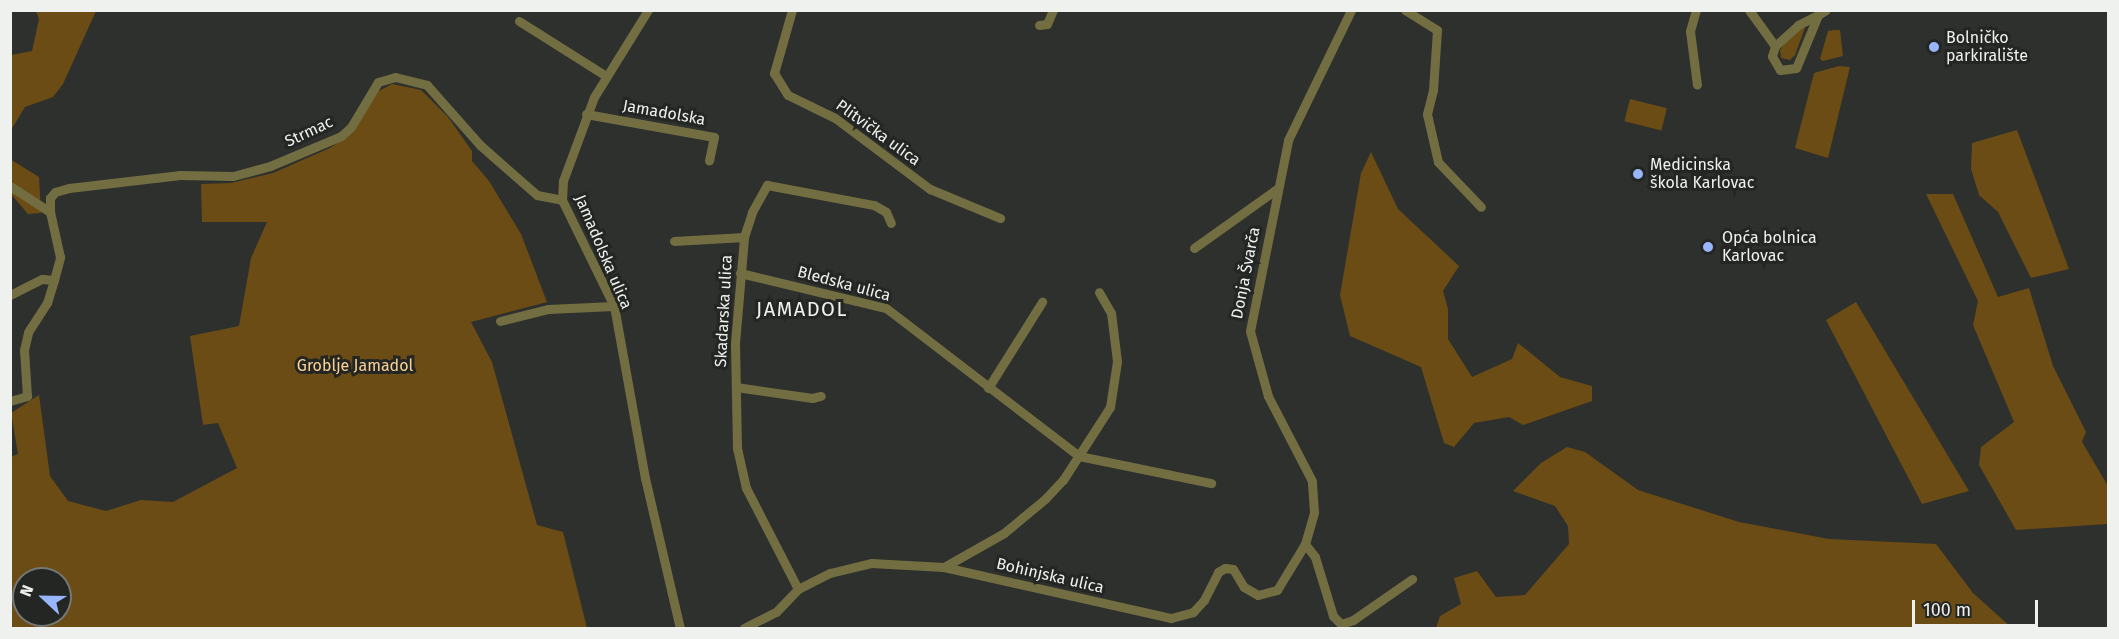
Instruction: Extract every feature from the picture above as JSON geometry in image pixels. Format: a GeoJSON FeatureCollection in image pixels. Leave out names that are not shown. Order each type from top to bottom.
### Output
{"type":"FeatureCollection","features":[{"type":"Feature","properties":{"kind":"street","name":"Jamadolska ulica"},"geometry":{"type":"LineString","coordinates":[[648,10],[606,76],[586,114],[563,181],[562,200],[614,306],[648,489],[680,628]]}},
{"type":"Feature","properties":{"kind":"street","name":"Plitvička ulica"},"geometry":{"type":"LineString","coordinates":[[792,10],[774,73],[788,95],[835,118],[930,189],[1000,218]]}},
{"type":"Feature","properties":{"kind":"street"},"geometry":{"type":"LineString","coordinates":[[1040,26],[1047,24],[1053,10]]}},
{"type":"Feature","properties":{"kind":"street","name":"Donja Švarča"},"geometry":{"type":"LineString","coordinates":[[1305,544],[1314,512],[1312,481],[1268,396],[1250,331],[1288,140],[1351,10]]}},
{"type":"Feature","properties":{"kind":"street"},"geometry":{"type":"LineString","coordinates":[[1405,10],[1437,30],[1433,90],[1427,114],[1438,162],[1480,207]]}},
{"type":"Feature","properties":{"kind":"street"},"geometry":{"type":"LineString","coordinates":[[1696,10],[1690,32],[1697,85]]}},
{"type":"Feature","properties":{"kind":"street"},"geometry":{"type":"LineString","coordinates":[[1749,10],[1775,46],[1774,64],[1788,72],[1796,68],[1822,13]]}},
{"type":"Feature","properties":{"kind":"street"},"geometry":{"type":"LineString","coordinates":[[1775,46],[1798,25],[1822,13]]}},
{"type":"Feature","properties":{"kind":"street"},"geometry":{"type":"LineString","coordinates":[[519,21],[606,76]]}},
{"type":"Feature","properties":{"kind":"street","name":"Strmac"},"geometry":{"type":"LineString","coordinates":[[50,212],[50,198],[55,192],[69,188],[157,176],[233,176],[270,166],[341,136],[351,127],[378,82],[395,77],[427,85],[480,145],[537,195],[562,200]]}},
{"type":"Feature","properties":{"kind":"street","name":"Jamadolska"},"geometry":{"type":"LineString","coordinates":[[586,114],[714,137],[710,160]]}},
{"type":"Feature","properties":{"kind":"street","name":"Skadarska ulica"},"geometry":{"type":"LineString","coordinates":[[798,589],[746,488],[737,448],[735,343],[744,237],[767,185],[874,205],[886,212],[891,223]]}},
{"type":"Feature","properties":{"kind":"street"},"geometry":{"type":"LineString","coordinates":[[10,186],[50,212],[60,250],[47,303],[28,332],[24,350],[27,396],[10,401]]}},
{"type":"Feature","properties":{"kind":"street"},"geometry":{"type":"LineString","coordinates":[[1194,248],[1278,188]]}},
{"type":"Feature","properties":{"kind":"street","name":"Skadarska ulica"},"geometry":{"type":"LineString","coordinates":[[674,241],[744,237]]}},
{"type":"Feature","properties":{"kind":"street","name":"Bledska ulica"},"geometry":{"type":"LineString","coordinates":[[740,273],[885,308],[1079,456],[1211,483]]}},
{"type":"Feature","properties":{"kind":"street"},"geometry":{"type":"LineString","coordinates":[[10,295],[42,279],[54,280]]}},
{"type":"Feature","properties":{"kind":"street"},"geometry":{"type":"LineString","coordinates":[[944,567],[1024,517],[1063,480],[1110,407],[1118,361],[1111,313],[1099,292]]}},
{"type":"Feature","properties":{"kind":"street"},"geometry":{"type":"LineString","coordinates":[[988,388],[1042,302]]}},
{"type":"Feature","properties":{"kind":"street"},"geometry":{"type":"LineString","coordinates":[[500,321],[548,309],[614,306]]}},
{"type":"Feature","properties":{"kind":"street","name":"Skadarska ulica"},"geometry":{"type":"LineString","coordinates":[[736,387],[812,398],[822,396]]}},
{"type":"Feature","properties":{"kind":"street"},"geometry":{"type":"LineString","coordinates":[[1305,544],[1315,557],[1333,616],[1341,624],[1353,620],[1412,579]]}},
{"type":"Feature","properties":{"kind":"street","name":"Bohinjska ulica"},"geometry":{"type":"LineString","coordinates":[[744,628],[776,612],[798,589],[830,573],[871,563],[944,567],[1171,618],[1193,612],[1204,600],[1218,572],[1225,568],[1233,569],[1244,587],[1258,594],[1277,590],[1305,544]]}},
{"type":"Feature","properties":{"kind":"green space"},"geometry":{"type":"Polygon","coordinates":[[[36,11],[96,11],[63,84],[53,97],[25,107],[11,130],[11,55],[32,51],[39,19],[36,11]]]}},
{"type":"Feature","properties":{"kind":"green space"},"geometry":{"type":"Polygon","coordinates":[[[1806,25],[1795,55],[1790,60],[1781,58],[1780,50],[1785,43],[1806,25]]]}},
{"type":"Feature","properties":{"kind":"green space"},"geometry":{"type":"Polygon","coordinates":[[[1840,30],[1843,56],[1823,61],[1820,59],[1828,31],[1840,30]]]}},
{"type":"Feature","properties":{"kind":"green space"},"geometry":{"type":"Polygon","coordinates":[[[1839,66],[1850,67],[1828,158],[1795,148],[1814,73],[1839,66]]]}},
{"type":"Feature","properties":{"kind":"green space","name":"Groblje Jamadol"},"geometry":{"type":"Polygon","coordinates":[[[392,84],[421,90],[448,117],[472,151],[472,161],[489,181],[521,234],[547,302],[471,322],[492,362],[537,525],[563,532],[587,628],[11,628],[10,457],[18,454],[11,413],[39,395],[50,476],[68,501],[106,511],[141,500],[173,502],[237,468],[218,423],[203,425],[190,336],[239,326],[251,258],[267,222],[202,222],[201,184],[231,183],[273,173],[330,148],[354,131],[377,92],[392,84]]]}},
{"type":"Feature","properties":{"kind":"green space"},"geometry":{"type":"Polygon","coordinates":[[[1630,99],[1667,108],[1661,131],[1624,121],[1630,99]]]}},
{"type":"Feature","properties":{"kind":"green space"},"geometry":{"type":"Polygon","coordinates":[[[2017,130],[2069,269],[2031,278],[1998,212],[1979,195],[1971,169],[1972,143],[2017,130]]]}},
{"type":"Feature","properties":{"kind":"green space"},"geometry":{"type":"Polygon","coordinates":[[[1371,152],[1398,209],[1459,266],[1443,291],[1448,309],[1448,339],[1472,377],[1512,359],[1518,343],[1560,377],[1592,386],[1592,401],[1523,425],[1509,417],[1474,423],[1454,447],[1444,443],[1421,367],[1350,336],[1340,295],[1361,173],[1371,152]]]}},
{"type":"Feature","properties":{"kind":"green space"},"geometry":{"type":"Polygon","coordinates":[[[10,159],[39,177],[41,213],[28,214],[11,194],[10,159]]]}},
{"type":"Feature","properties":{"kind":"green space"},"geometry":{"type":"Polygon","coordinates":[[[1926,194],[1953,194],[1998,297],[2029,288],[2053,366],[2086,432],[2082,442],[2108,486],[2108,524],[2016,530],[1979,465],[1981,447],[2014,422],[1973,325],[1978,301],[1926,194]]]}},
{"type":"Feature","properties":{"kind":"green space"},"geometry":{"type":"Polygon","coordinates":[[[1856,302],[1969,491],[1922,504],[1826,320],[1856,302]]]}},
{"type":"Feature","properties":{"kind":"green space"},"geometry":{"type":"Polygon","coordinates":[[[1567,447],[1585,452],[1638,490],[1739,522],[1829,539],[1936,544],[1973,593],[2012,628],[1436,628],[1440,616],[1461,604],[1454,578],[1477,571],[1496,597],[1525,595],[1569,544],[1568,526],[1555,506],[1513,491],[1541,463],[1567,447]]]}},
{"type":"Feature","properties":{"kind":"place","name":"Bolničko parkiralište"},"geometry":{"type":"Point","coordinates":[1934,47]}},
{"type":"Feature","properties":{"kind":"place","name":"Medicinska škola Karlovac"},"geometry":{"type":"Point","coordinates":[1638,174]}},
{"type":"Feature","properties":{"kind":"place","name":"Opća bolnica Karlovac"},"geometry":{"type":"Point","coordinates":[1708,247]}},
{"type":"Feature","properties":{"kind":"district","name":"JAMADOL"},"geometry":{"type":"Point","coordinates":[802,309]}}]}
